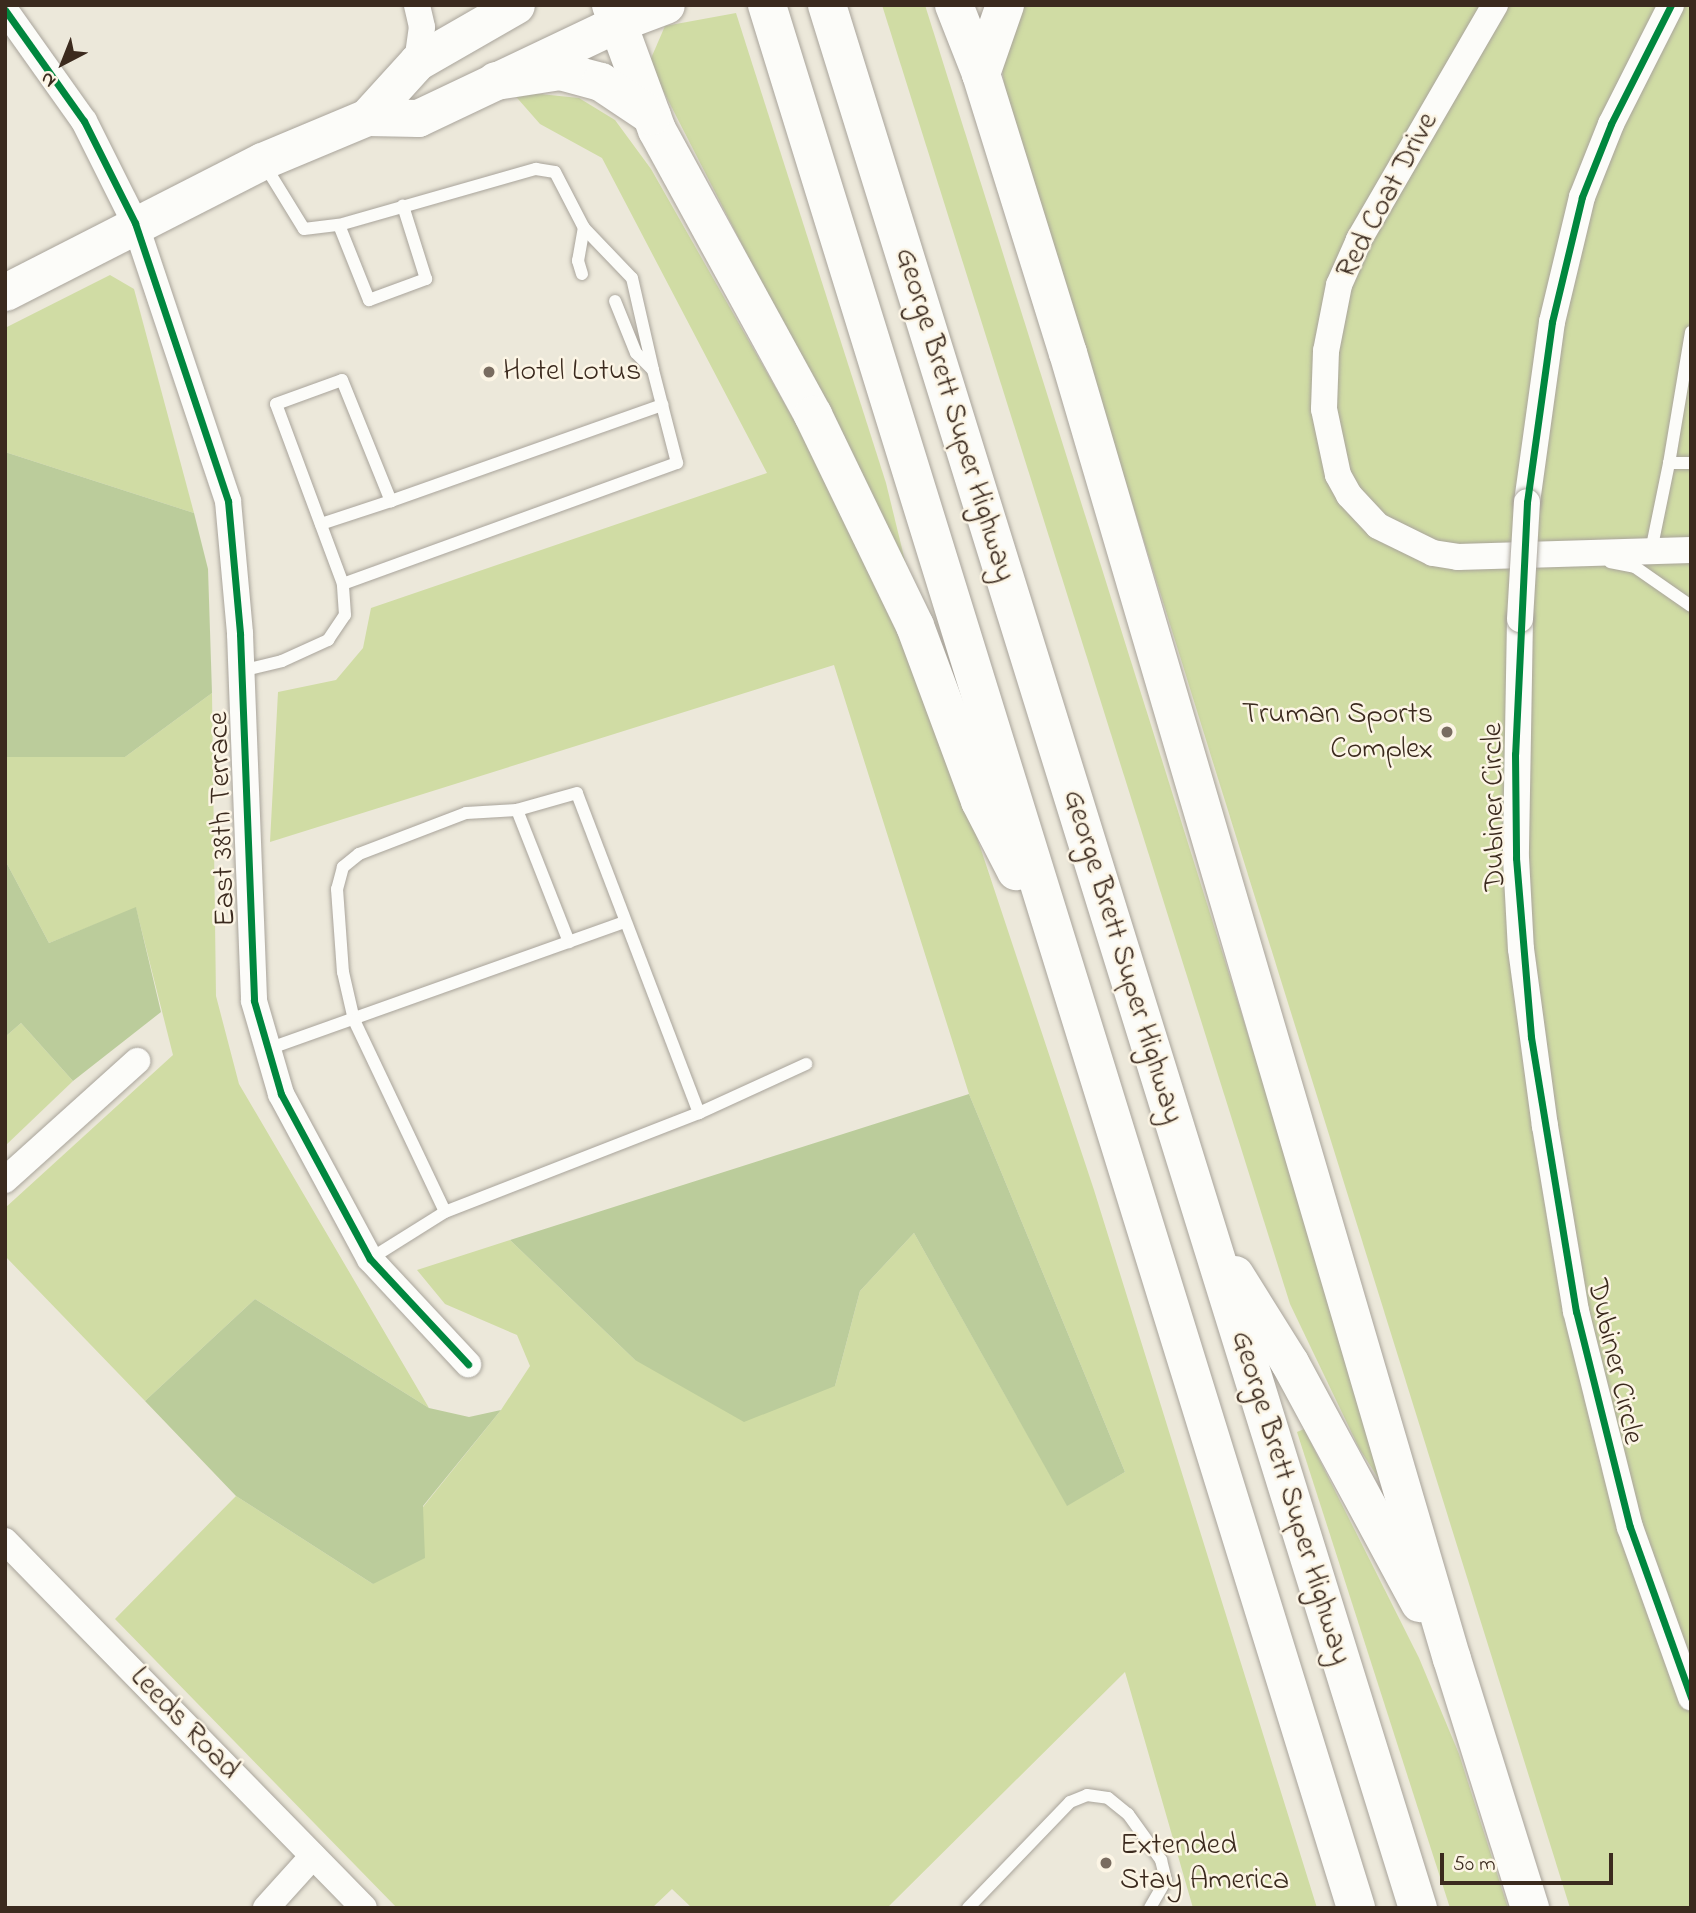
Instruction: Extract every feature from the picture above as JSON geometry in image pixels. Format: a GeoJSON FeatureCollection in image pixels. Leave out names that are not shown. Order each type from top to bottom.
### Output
{"type":"FeatureCollection","features":[{"type":"Feature","properties":{"kind":"highway","name":"George Brett Super Highway"},"geometry":{"type":"LineString","coordinates":[[767,5],[1356,1908]]}},
{"type":"Feature","properties":{"kind":"highway","name":"George Brett Super Highway"},"geometry":{"type":"LineString","coordinates":[[827,5],[1418,1908]]}},
{"type":"Feature","properties":{"kind":"highway"},"geometry":{"type":"LineString","coordinates":[[954,5],[981,74],[1079,390],[1452,1659],[1530,1908]]}},
{"type":"Feature","properties":{"kind":"highway"},"geometry":{"type":"LineString","coordinates":[[981,74],[1005,5]]}},
{"type":"Feature","properties":{"kind":"highway"},"geometry":{"type":"LineString","coordinates":[[615,14],[652,116],[813,415],[903,601],[980,801],[1064,967]]}},
{"type":"Feature","properties":{"kind":"highway"},"geometry":{"type":"LineString","coordinates":[[496,81],[560,71],[601,82],[652,116]]}},
{"type":"Feature","properties":{"kind":"highway"},"geometry":{"type":"LineString","coordinates":[[1206,1229],[1290,1363],[1346,1474],[1452,1659]]}},
{"type":"Feature","properties":{"kind":"main road"},"geometry":{"type":"LineString","coordinates":[[5,292],[135,223],[262,161],[367,117],[418,118],[496,81],[615,14],[666,5]]}},
{"type":"Feature","properties":{"kind":"main road"},"geometry":{"type":"LineString","coordinates":[[367,117],[417,62],[511,6]]}},
{"type":"Feature","properties":{"kind":"street"},"geometry":{"type":"LineString","coordinates":[[417,5],[422,27],[417,62]]}},
{"type":"Feature","properties":{"kind":"street","name":"Red Coat Drive"},"geometry":{"type":"LineString","coordinates":[[1495,5],[1348,262],[1326,351],[1327,434],[1349,495],[1378,526],[1413,547],[1458,557],[1691,550]]}},
{"type":"Feature","properties":{"kind":"street","name":"Dubiner Circle"},"geometry":{"type":"LineString","coordinates":[[1671,5],[1611,124],[1582,197],[1552,322],[1527,502],[1520,619],[1516,858],[1521,949],[1545,1126],[1576,1311],[1627,1513],[1691,1697]]}},
{"type":"Feature","properties":{"kind":"street","name":"East 38th Terrace"},"geometry":{"type":"LineString","coordinates":[[5,10],[84,121],[135,223],[228,501],[241,671],[254,1001],[281,1094],[370,1259],[468,1364]]}},
{"type":"Feature","properties":{"kind":"street"},"geometry":{"type":"LineString","coordinates":[[5,1180],[137,1061]]}},
{"type":"Feature","properties":{"kind":"street","name":"Leeds Road"},"geometry":{"type":"LineString","coordinates":[[5,1541],[363,1908]]}},
{"type":"Feature","properties":{"kind":"street"},"geometry":{"type":"LineString","coordinates":[[266,1908],[313,1856]]}},
{"type":"Feature","properties":{"kind":"lane"},"geometry":{"type":"LineString","coordinates":[[262,161],[304,229],[339,225],[536,169],[555,172],[584,228],[632,278],[677,463],[343,584]]}},
{"type":"Feature","properties":{"kind":"lane"},"geometry":{"type":"LineString","coordinates":[[339,225],[369,300],[426,279],[404,206]]}},
{"type":"Feature","properties":{"kind":"lane"},"geometry":{"type":"LineString","coordinates":[[582,274],[578,261],[584,228]]}},
{"type":"Feature","properties":{"kind":"lane"},"geometry":{"type":"LineString","coordinates":[[615,301],[636,353],[653,370]]}},
{"type":"Feature","properties":{"kind":"lane"},"geometry":{"type":"LineString","coordinates":[[1651,551],[1691,332]]}},
{"type":"Feature","properties":{"kind":"lane"},"geometry":{"type":"LineString","coordinates":[[241,671],[282,662],[328,640],[345,615],[343,584],[276,404],[342,380],[391,501]]}},
{"type":"Feature","properties":{"kind":"lane"},"geometry":{"type":"LineString","coordinates":[[321,524],[662,405]]}},
{"type":"Feature","properties":{"kind":"lane"},"geometry":{"type":"LineString","coordinates":[[1669,463],[1691,463]]}},
{"type":"Feature","properties":{"kind":"lane"},"geometry":{"type":"LineString","coordinates":[[1572,554],[1635,567],[1691,606]]}},
{"type":"Feature","properties":{"kind":"lane"},"geometry":{"type":"LineString","coordinates":[[444,1212],[354,1020],[343,972],[337,889],[343,867],[359,854],[467,813],[517,810],[577,793],[699,1113]]}},
{"type":"Feature","properties":{"kind":"lane"},"geometry":{"type":"LineString","coordinates":[[517,810],[569,942]]}},
{"type":"Feature","properties":{"kind":"lane"},"geometry":{"type":"LineString","coordinates":[[268,1049],[624,922]]}},
{"type":"Feature","properties":{"kind":"lane"},"geometry":{"type":"LineString","coordinates":[[370,1259],[444,1212],[699,1113],[806,1064]]}},
{"type":"Feature","properties":{"kind":"lane"},"geometry":{"type":"LineString","coordinates":[[968,1908],[1070,1802],[1087,1795],[1108,1798],[1128,1814],[1161,1860],[1166,1880],[1150,1908]]}},
{"type":"Feature","properties":{"kind":"green space"},"geometry":{"type":"Polygon","coordinates":[[[882,5],[925,5],[1396,1506],[1359,1448],[1290,1304],[882,5]]]}},
{"type":"Feature","properties":{"kind":"green space","name":"Truman Sports Complex"},"geometry":{"type":"Polygon","coordinates":[[[1014,5],[1691,5],[1691,1908],[1570,1908],[1006,98],[1000,52],[1014,5]]]}},
{"type":"Feature","properties":{"kind":"green space"},"geometry":{"type":"Polygon","coordinates":[[[736,13],[886,483],[906,565],[649,63],[665,26],[736,13]]]}},
{"type":"Feature","properties":{"kind":"green space"},"geometry":{"type":"Polygon","coordinates":[[[511,91],[579,98],[615,120],[651,169],[878,568],[947,747],[1094,1190],[1317,1908],[1193,1908],[1125,1672],[887,1908],[692,1908],[672,1889],[652,1908],[397,1908],[115,1619],[236,1496],[373,1584],[423,1507],[501,1410],[530,1366],[517,1335],[445,1304],[417,1270],[510,1240],[635,1360],[835,1386],[860,1291],[914,1233],[1067,1505],[1125,1472],[969,1094],[834,665],[270,842],[278,692],[336,680],[363,648],[371,608],[767,473],[602,158],[540,124],[511,91]]]}},
{"type":"Feature","properties":{"kind":"green space"},"geometry":{"type":"Polygon","coordinates":[[[110,275],[134,289],[194,513],[5,452],[5,328],[110,275]]]}},
{"type":"Feature","properties":{"kind":"green space"},"geometry":{"type":"Polygon","coordinates":[[[5,452],[194,513],[208,569],[212,693],[125,757],[5,757],[5,452]]]}},
{"type":"Feature","properties":{"kind":"green space"},"geometry":{"type":"Polygon","coordinates":[[[212,693],[216,996],[239,1084],[429,1408],[255,1299],[145,1401],[5,1256],[5,1208],[173,1055],[136,908],[49,943],[5,860],[5,757],[125,757],[212,693]]]}},
{"type":"Feature","properties":{"kind":"green space"},"geometry":{"type":"Polygon","coordinates":[[[5,860],[49,943],[136,907],[161,1012],[73,1081],[21,1023],[5,1037],[5,860]]]}},
{"type":"Feature","properties":{"kind":"green space"},"geometry":{"type":"Polygon","coordinates":[[[21,1023],[73,1081],[5,1146],[5,1037],[21,1023]]]}},
{"type":"Feature","properties":{"kind":"green space"},"geometry":{"type":"Polygon","coordinates":[[[969,1094],[1125,1472],[1067,1506],[914,1233],[860,1291],[835,1386],[744,1422],[635,1360],[510,1240],[969,1094]]]}},
{"type":"Feature","properties":{"kind":"green space"},"geometry":{"type":"Polygon","coordinates":[[[255,1299],[429,1408],[469,1417],[501,1410],[423,1506],[425,1558],[373,1584],[236,1496],[145,1401],[255,1299]]]}},
{"type":"Feature","properties":{"kind":"green space"},"geometry":{"type":"Polygon","coordinates":[[[1304,1429],[1419,1658],[1459,1754],[1508,1908],[1450,1908],[1297,1432],[1304,1429]]]}},
{"type":"Feature","properties":{"kind":"cycle path"},"geometry":{"type":"LineString","coordinates":[[1671,5],[1611,124],[1582,197],[1552,322],[1527,502],[1515,754],[1516,858],[1531,1037],[1576,1311],[1630,1527],[1691,1697]]}},
{"type":"Feature","properties":{"kind":"cycle path"},"geometry":{"type":"LineString","coordinates":[[5,10],[84,121],[135,223],[228,501],[240,634],[254,1001],[281,1094],[370,1259],[468,1364]]}},
{"type":"Feature","properties":{"kind":"place","name":"Hotel Lotus"},"geometry":{"type":"Point","coordinates":[489,372]}},
{"type":"Feature","properties":{"kind":"place","name":"Truman Sports Complex"},"geometry":{"type":"Point","coordinates":[1447,732]}},
{"type":"Feature","properties":{"kind":"place","name":"Extended Stay America"},"geometry":{"type":"Point","coordinates":[1106,1863]}}]}
